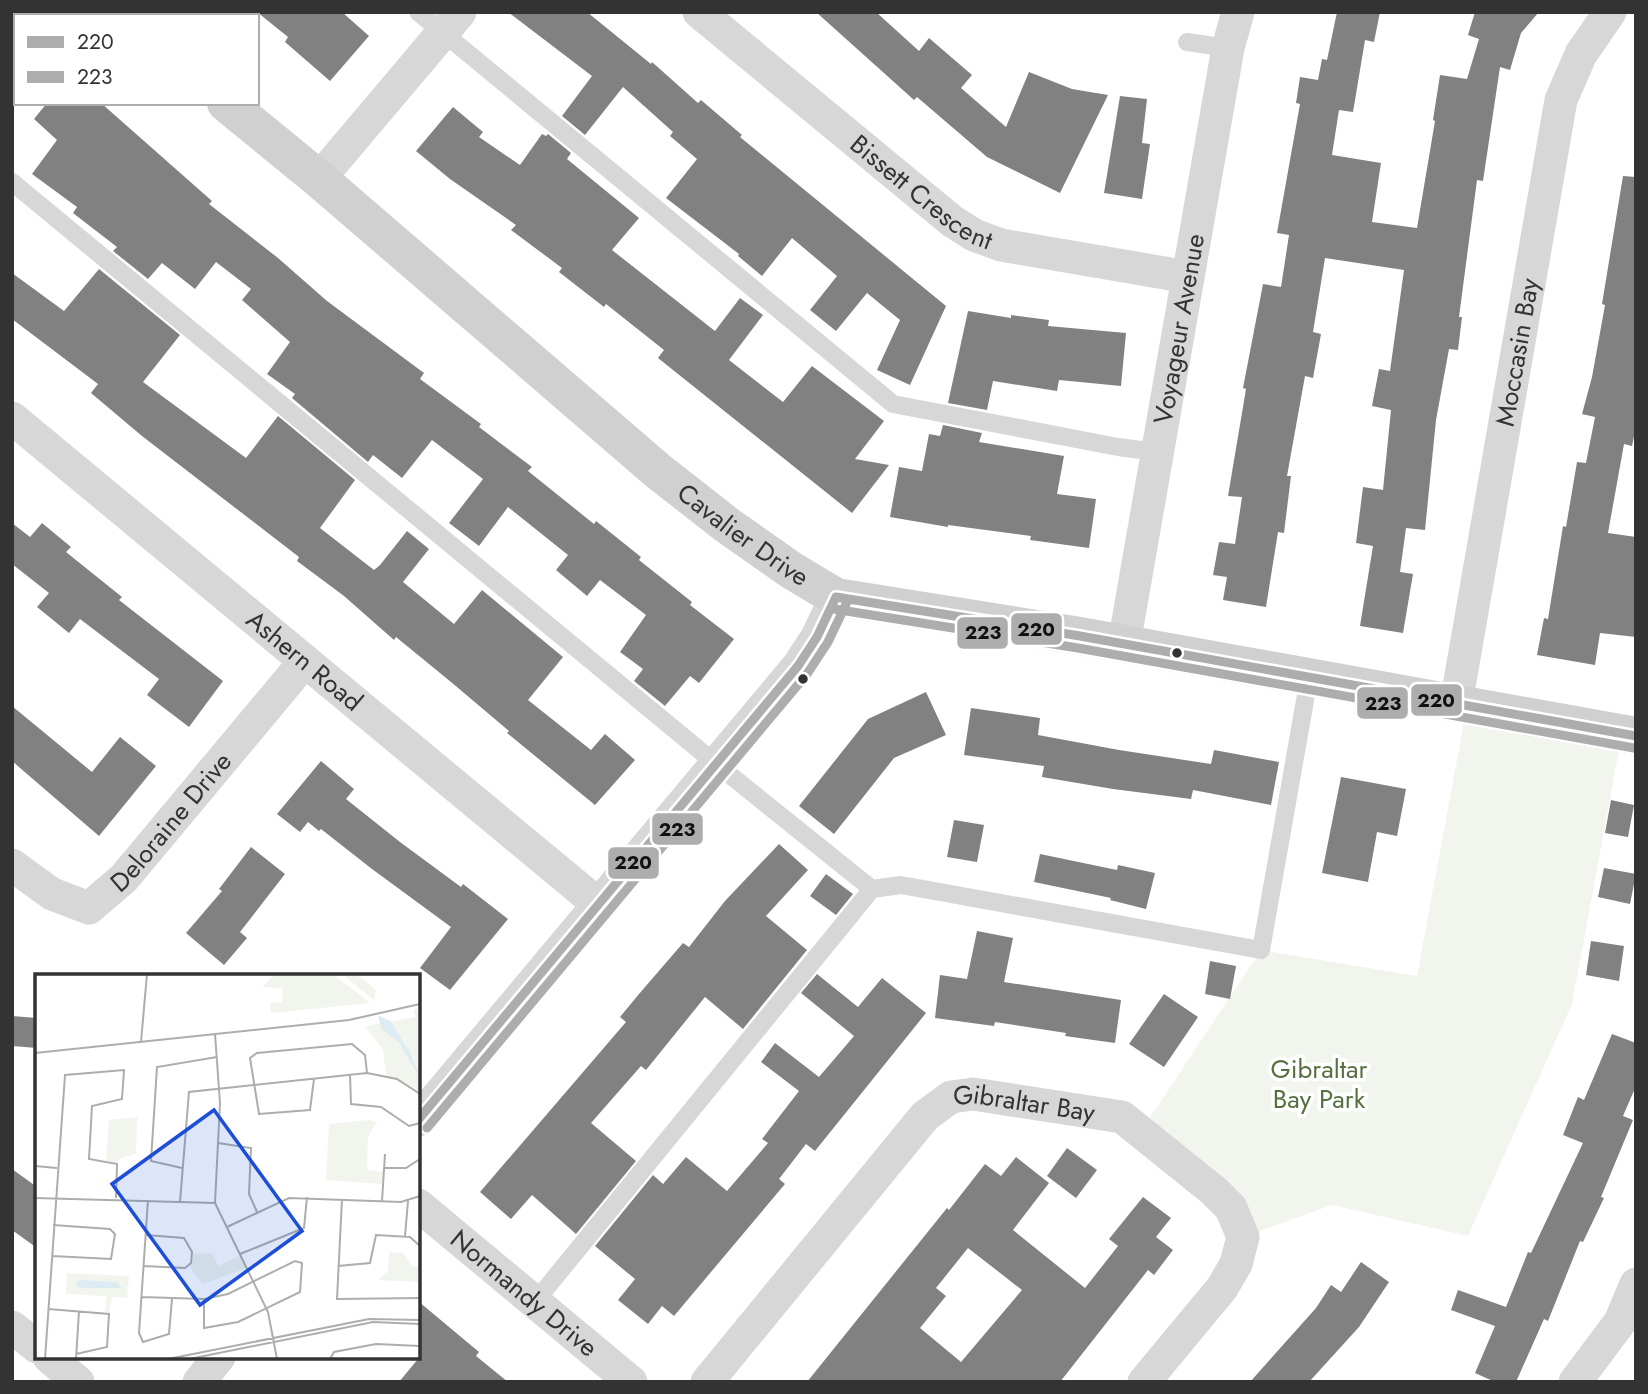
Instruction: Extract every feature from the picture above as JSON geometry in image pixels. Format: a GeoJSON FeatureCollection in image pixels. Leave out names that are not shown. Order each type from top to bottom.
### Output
{"type":"FeatureCollection","features":[{"type":"Feature","properties":{"kind":"street","name":"Bissett Crescent"},"geometry":{"type":"LineString","coordinates":[[699,12],[952,221],[974,235],[1001,245],[1188,277]]}},
{"type":"Feature","properties":{"kind":"street","name":"Voyageur Avenue"},"geometry":{"type":"LineString","coordinates":[[1124,644],[1228,48],[1238,12]]}},
{"type":"Feature","properties":{"kind":"street","name":"Moccasin Bay"},"geometry":{"type":"LineString","coordinates":[[1456,704],[1561,100],[1580,54],[1610,12]]}},
{"type":"Feature","properties":{"kind":"street"},"geometry":{"type":"LineString","coordinates":[[319,179],[452,23]]}},
{"type":"Feature","properties":{"kind":"street","name":"Cavalier Drive"},"geometry":{"type":"LineString","coordinates":[[228,105],[319,179],[658,471],[727,525],[791,570],[836,597],[1124,644],[1636,736]]}},
{"type":"Feature","properties":{"kind":"street","name":"Ashern Road"},"geometry":{"type":"LineString","coordinates":[[12,418],[598,904]]}},
{"type":"Feature","properties":{"kind":"street"},"geometry":{"type":"LineString","coordinates":[[420,1118],[798,666],[817,637],[836,597]]}},
{"type":"Feature","properties":{"kind":"street","name":"Deloraine Drive"},"geometry":{"type":"LineString","coordinates":[[12,864],[52,894],[89,908],[124,878],[305,661]]}},
{"type":"Feature","properties":{"kind":"street","name":"Gibraltar Bay"},"geometry":{"type":"LineString","coordinates":[[707,1382],[925,1116],[951,1097],[973,1094],[1122,1117],[1214,1191],[1231,1208],[1243,1237],[1236,1264],[1222,1288],[1144,1382]]}},
{"type":"Feature","properties":{"kind":"street","name":"Normandy Drive"},"geometry":{"type":"LineString","coordinates":[[420,1207],[631,1382]]}},
{"type":"Feature","properties":{"kind":"street"},"geometry":{"type":"LineString","coordinates":[[1575,1382],[1628,1328],[1636,1284]]}},
{"type":"Feature","properties":{"kind":"street"},"geometry":{"type":"LineString","coordinates":[[12,1327],[35,1345]]}},
{"type":"Feature","properties":{"kind":"street"},"geometry":{"type":"LineString","coordinates":[[51,1359],[78,1382]]}},
{"type":"Feature","properties":{"kind":"street"},"geometry":{"type":"LineString","coordinates":[[199,1382],[217,1359]]}},
{"type":"Feature","properties":{"kind":"lane"},"geometry":{"type":"LineString","coordinates":[[418,12],[452,23],[893,404],[1157,453]]}},
{"type":"Feature","properties":{"kind":"lane"},"geometry":{"type":"LineString","coordinates":[[1187,42],[1228,48]]}},
{"type":"Feature","properties":{"kind":"lane"},"geometry":{"type":"LineString","coordinates":[[12,182],[715,763],[872,889]]}},
{"type":"Feature","properties":{"kind":"lane"},"geometry":{"type":"LineString","coordinates":[[534,1303],[872,889],[901,885],[1261,950],[1309,678]]}},
{"type":"Feature","properties":{"kind":"green space","name":"Gibraltar Bay Park"},"geometry":{"type":"Polygon","coordinates":[[[1467,706],[1622,734],[1572,1004],[1468,1236],[1332,1205],[1243,1237],[1139,1130],[1156,1109],[1261,950],[1417,976],[1467,706]]]}},
{"type":"Feature","properties":{"kind":"building"},"geometry":{"type":"Polygon","coordinates":[[[257,12],[342,12],[369,36],[330,81],[285,42],[288,37],[257,12]]]}},
{"type":"Feature","properties":{"kind":"building"},"geometry":{"type":"Polygon","coordinates":[[[508,12],[587,12],[651,64],[652,62],[698,103],[701,100],[742,135],[740,137],[946,306],[910,385],[877,370],[900,320],[867,293],[836,331],[810,310],[837,276],[792,238],[762,276],[738,256],[739,254],[666,198],[697,159],[670,136],[673,132],[623,87],[585,135],[562,116],[592,76],[508,12]]]}},
{"type":"Feature","properties":{"kind":"building"},"geometry":{"type":"Polygon","coordinates":[[[816,12],[876,12],[919,51],[929,38],[972,75],[961,88],[1006,127],[1029,72],[1072,89],[1108,95],[1060,193],[987,157],[917,97],[914,100],[816,12]]]}},
{"type":"Feature","properties":{"kind":"building"},"geometry":{"type":"Polygon","coordinates":[[[1337,12],[1380,12],[1374,42],[1365,40],[1353,112],[1339,110],[1332,155],[1381,163],[1372,222],[1417,228],[1440,75],[1467,79],[1479,39],[1468,35],[1475,12],[1539,12],[1521,33],[1510,70],[1500,67],[1483,181],[1477,180],[1459,317],[1462,317],[1458,350],[1449,349],[1436,420],[1425,530],[1406,528],[1400,572],[1413,574],[1403,633],[1360,626],[1373,546],[1356,543],[1363,487],[1383,490],[1391,410],[1372,406],[1379,369],[1390,371],[1404,270],[1325,258],[1313,332],[1321,334],[1313,378],[1305,376],[1287,476],[1291,476],[1284,533],[1278,532],[1266,607],[1223,600],[1227,577],[1213,575],[1219,542],[1235,544],[1242,497],[1228,496],[1246,389],[1243,388],[1263,284],[1281,287],[1289,235],[1277,233],[1300,104],[1296,103],[1300,77],[1318,80],[1322,59],[1327,60],[1337,12]]]}},
{"type":"Feature","properties":{"kind":"building"},"geometry":{"type":"Polygon","coordinates":[[[1120,96],[1147,99],[1142,143],[1150,144],[1142,199],[1104,193],[1120,96]]]}},
{"type":"Feature","properties":{"kind":"building"},"geometry":{"type":"Polygon","coordinates":[[[45,105],[103,105],[212,201],[209,204],[278,258],[327,301],[424,373],[420,379],[481,424],[479,427],[532,467],[528,471],[594,524],[596,521],[641,557],[639,560],[692,602],[690,605],[734,639],[699,683],[690,676],[665,706],[634,681],[643,669],[620,652],[646,615],[600,580],[587,596],[556,570],[568,555],[508,507],[479,546],[449,523],[483,479],[432,440],[402,478],[373,455],[368,462],[292,398],[295,394],[267,374],[290,342],[242,300],[251,289],[216,262],[195,289],[162,263],[148,279],[113,251],[117,247],[73,213],[77,207],[32,174],[57,140],[34,119],[45,105]]]}},
{"type":"Feature","properties":{"kind":"building"},"geometry":{"type":"Polygon","coordinates":[[[453,107],[483,132],[479,137],[520,165],[542,134],[548,134],[571,153],[567,159],[639,218],[612,250],[715,331],[740,298],[763,315],[729,360],[783,402],[812,366],[884,421],[855,459],[889,465],[852,513],[658,358],[664,350],[606,304],[604,307],[559,272],[562,268],[511,230],[516,225],[450,179],[416,151],[453,107]]]}},
{"type":"Feature","properties":{"kind":"building"},"geometry":{"type":"Polygon","coordinates":[[[1623,176],[1636,177],[1636,427],[1632,446],[1624,444],[1608,533],[1636,537],[1636,637],[1600,633],[1595,665],[1537,655],[1544,618],[1548,619],[1563,526],[1566,527],[1577,462],[1586,463],[1595,417],[1582,414],[1592,377],[1605,305],[1602,304],[1623,176]]]}},
{"type":"Feature","properties":{"kind":"building"},"geometry":{"type":"Polygon","coordinates":[[[99,269],[180,335],[143,382],[246,458],[278,416],[355,480],[320,528],[374,570],[407,531],[429,549],[403,582],[454,624],[482,590],[563,657],[528,700],[591,750],[605,734],[635,760],[595,805],[507,733],[509,731],[451,682],[396,637],[394,640],[344,596],[297,561],[299,557],[142,436],[91,393],[98,384],[12,319],[12,273],[64,311],[99,269]]]}},
{"type":"Feature","properties":{"kind":"building"},"geometry":{"type":"Polygon","coordinates":[[[968,311],[1011,318],[1011,315],[1049,320],[1048,326],[1126,333],[1121,386],[1059,380],[1057,391],[993,381],[987,410],[948,403],[968,311]]]}},
{"type":"Feature","properties":{"kind":"building"},"geometry":{"type":"Polygon","coordinates":[[[943,425],[982,433],[979,442],[1064,456],[1057,494],[1096,499],[1089,548],[1030,540],[1031,536],[948,527],[890,517],[899,467],[922,471],[929,434],[940,436],[943,425]]]}},
{"type":"Feature","properties":{"kind":"building"},"geometry":{"type":"Polygon","coordinates":[[[12,523],[30,537],[42,523],[71,547],[66,552],[122,597],[119,600],[223,681],[189,727],[147,695],[159,679],[80,619],[69,633],[37,607],[49,593],[12,564],[12,523]]]}},
{"type":"Feature","properties":{"kind":"building"},"geometry":{"type":"Polygon","coordinates":[[[926,692],[946,735],[894,758],[834,834],[799,806],[868,719],[926,692]]]}},
{"type":"Feature","properties":{"kind":"building"},"geometry":{"type":"Polygon","coordinates":[[[12,706],[92,772],[120,737],[156,766],[99,836],[12,761],[12,706]]]}},
{"type":"Feature","properties":{"kind":"building"},"geometry":{"type":"Polygon","coordinates":[[[971,708],[1040,718],[1038,735],[1119,750],[1211,764],[1214,750],[1279,762],[1271,805],[1193,790],[1191,799],[1113,789],[1042,777],[1044,766],[964,755],[971,708]]]}},
{"type":"Feature","properties":{"kind":"building"},"geometry":{"type":"Polygon","coordinates":[[[321,761],[354,789],[346,799],[400,842],[461,887],[463,884],[508,919],[450,990],[420,968],[451,927],[321,829],[319,831],[308,822],[300,832],[277,814],[321,761]]]}},
{"type":"Feature","properties":{"kind":"building"},"geometry":{"type":"Polygon","coordinates":[[[1341,777],[1406,789],[1397,836],[1377,832],[1368,882],[1322,873],[1341,777]]]}},
{"type":"Feature","properties":{"kind":"building"},"geometry":{"type":"Polygon","coordinates":[[[1611,800],[1634,805],[1628,837],[1605,833],[1611,800]]]}},
{"type":"Feature","properties":{"kind":"building"},"geometry":{"type":"Polygon","coordinates":[[[954,820],[984,825],[977,862],[947,857],[954,820]]]}},
{"type":"Feature","properties":{"kind":"building"},"geometry":{"type":"Polygon","coordinates":[[[779,844],[808,870],[766,916],[807,950],[743,1029],[705,997],[646,1070],[641,1066],[591,1123],[636,1161],[576,1234],[532,1195],[511,1219],[480,1192],[626,1022],[620,1017],[639,994],[683,943],[689,947],[725,901],[779,844]]]}},
{"type":"Feature","properties":{"kind":"building"},"geometry":{"type":"Polygon","coordinates":[[[251,847],[285,874],[240,932],[247,938],[224,965],[186,933],[222,891],[219,889],[251,847]]]}},
{"type":"Feature","properties":{"kind":"building"},"geometry":{"type":"Polygon","coordinates":[[[1040,854],[1117,870],[1118,865],[1155,873],[1146,909],[1110,900],[1111,898],[1034,882],[1040,854]]]}},
{"type":"Feature","properties":{"kind":"building"},"geometry":{"type":"Polygon","coordinates":[[[1604,868],[1636,874],[1630,904],[1598,897],[1604,868]]]}},
{"type":"Feature","properties":{"kind":"building"},"geometry":{"type":"Polygon","coordinates":[[[826,874],[853,894],[836,915],[810,896],[826,874]]]}},
{"type":"Feature","properties":{"kind":"building"},"geometry":{"type":"Polygon","coordinates":[[[977,931],[1013,938],[1004,982],[1121,1000],[1115,1043],[995,1022],[994,1026],[935,1018],[940,975],[967,979],[977,931]]]}},
{"type":"Feature","properties":{"kind":"building"},"geometry":{"type":"Polygon","coordinates":[[[1591,941],[1624,946],[1619,981],[1586,975],[1591,941]]]}},
{"type":"Feature","properties":{"kind":"building"},"geometry":{"type":"Polygon","coordinates":[[[1210,961],[1236,966],[1230,999],[1205,994],[1210,961]]]}},
{"type":"Feature","properties":{"kind":"building"},"geometry":{"type":"Polygon","coordinates":[[[817,974],[858,1007],[882,978],[926,1013],[815,1151],[806,1144],[779,1179],[785,1184],[674,1316],[662,1306],[648,1324],[618,1300],[635,1279],[595,1246],[653,1175],[663,1184],[686,1157],[727,1191],[768,1143],[762,1139],[799,1091],[761,1062],[775,1043],[819,1077],[854,1036],[801,993],[817,974]]]}},
{"type":"Feature","properties":{"kind":"building"},"geometry":{"type":"Polygon","coordinates":[[[1164,994],[1198,1017],[1164,1067],[1129,1044],[1164,994]]]}},
{"type":"Feature","properties":{"kind":"building"},"geometry":{"type":"Polygon","coordinates":[[[12,1016],[35,1018],[35,1048],[12,1046],[12,1016]]]}},
{"type":"Feature","properties":{"kind":"building"},"geometry":{"type":"Polygon","coordinates":[[[1612,1034],[1636,1043],[1636,1086],[1623,1116],[1633,1120],[1601,1197],[1604,1198],[1583,1242],[1580,1241],[1548,1321],[1544,1319],[1516,1382],[1495,1382],[1475,1373],[1495,1326],[1451,1310],[1458,1290],[1506,1307],[1528,1252],[1531,1253],[1583,1143],[1563,1135],[1578,1097],[1584,1100],[1612,1034]]]}},
{"type":"Feature","properties":{"kind":"building"},"geometry":{"type":"Polygon","coordinates":[[[1067,1148],[1097,1170],[1076,1198],[1047,1176],[1067,1148]]]}},
{"type":"Feature","properties":{"kind":"building"},"geometry":{"type":"Polygon","coordinates":[[[1016,1157],[1049,1183],[1013,1230],[1085,1288],[1118,1246],[1109,1239],[1143,1197],[1171,1218],[1156,1237],[1173,1250],[1154,1275],[1148,1270],[1060,1382],[807,1382],[985,1164],[1001,1176],[1016,1157]],[[968,1248],[936,1288],[946,1296],[920,1328],[961,1362],[1022,1290],[968,1248]]]}},
{"type":"Feature","properties":{"kind":"building"},"geometry":{"type":"Polygon","coordinates":[[[12,1169],[35,1186],[35,1247],[12,1230],[12,1169]]]}},
{"type":"Feature","properties":{"kind":"building"},"geometry":{"type":"Polygon","coordinates":[[[1361,1262],[1389,1282],[1359,1327],[1309,1382],[1250,1382],[1316,1308],[1331,1285],[1341,1292],[1361,1262]]]}},
{"type":"Feature","properties":{"kind":"building"},"geometry":{"type":"Polygon","coordinates":[[[420,1303],[479,1352],[476,1356],[508,1382],[399,1382],[420,1359],[420,1303]]]}},
{"type":"Feature","properties":{"kind":"transit line","name":"220"},"geometry":{"type":"LineString","coordinates":[[836,597],[1080,636],[1636,736]]}},
{"type":"Feature","properties":{"kind":"transit line","name":"220"},"geometry":{"type":"LineString","coordinates":[[420,1118],[798,666],[817,637],[836,597]]}},
{"type":"Feature","properties":{"kind":"transit line","name":"223"},"geometry":{"type":"LineString","coordinates":[[427,1128],[807,674],[828,642],[847,602]]}},
{"type":"Feature","properties":{"kind":"transit line","name":"223"},"geometry":{"type":"LineString","coordinates":[[834,609],[1078,648],[1634,748]]}}]}
